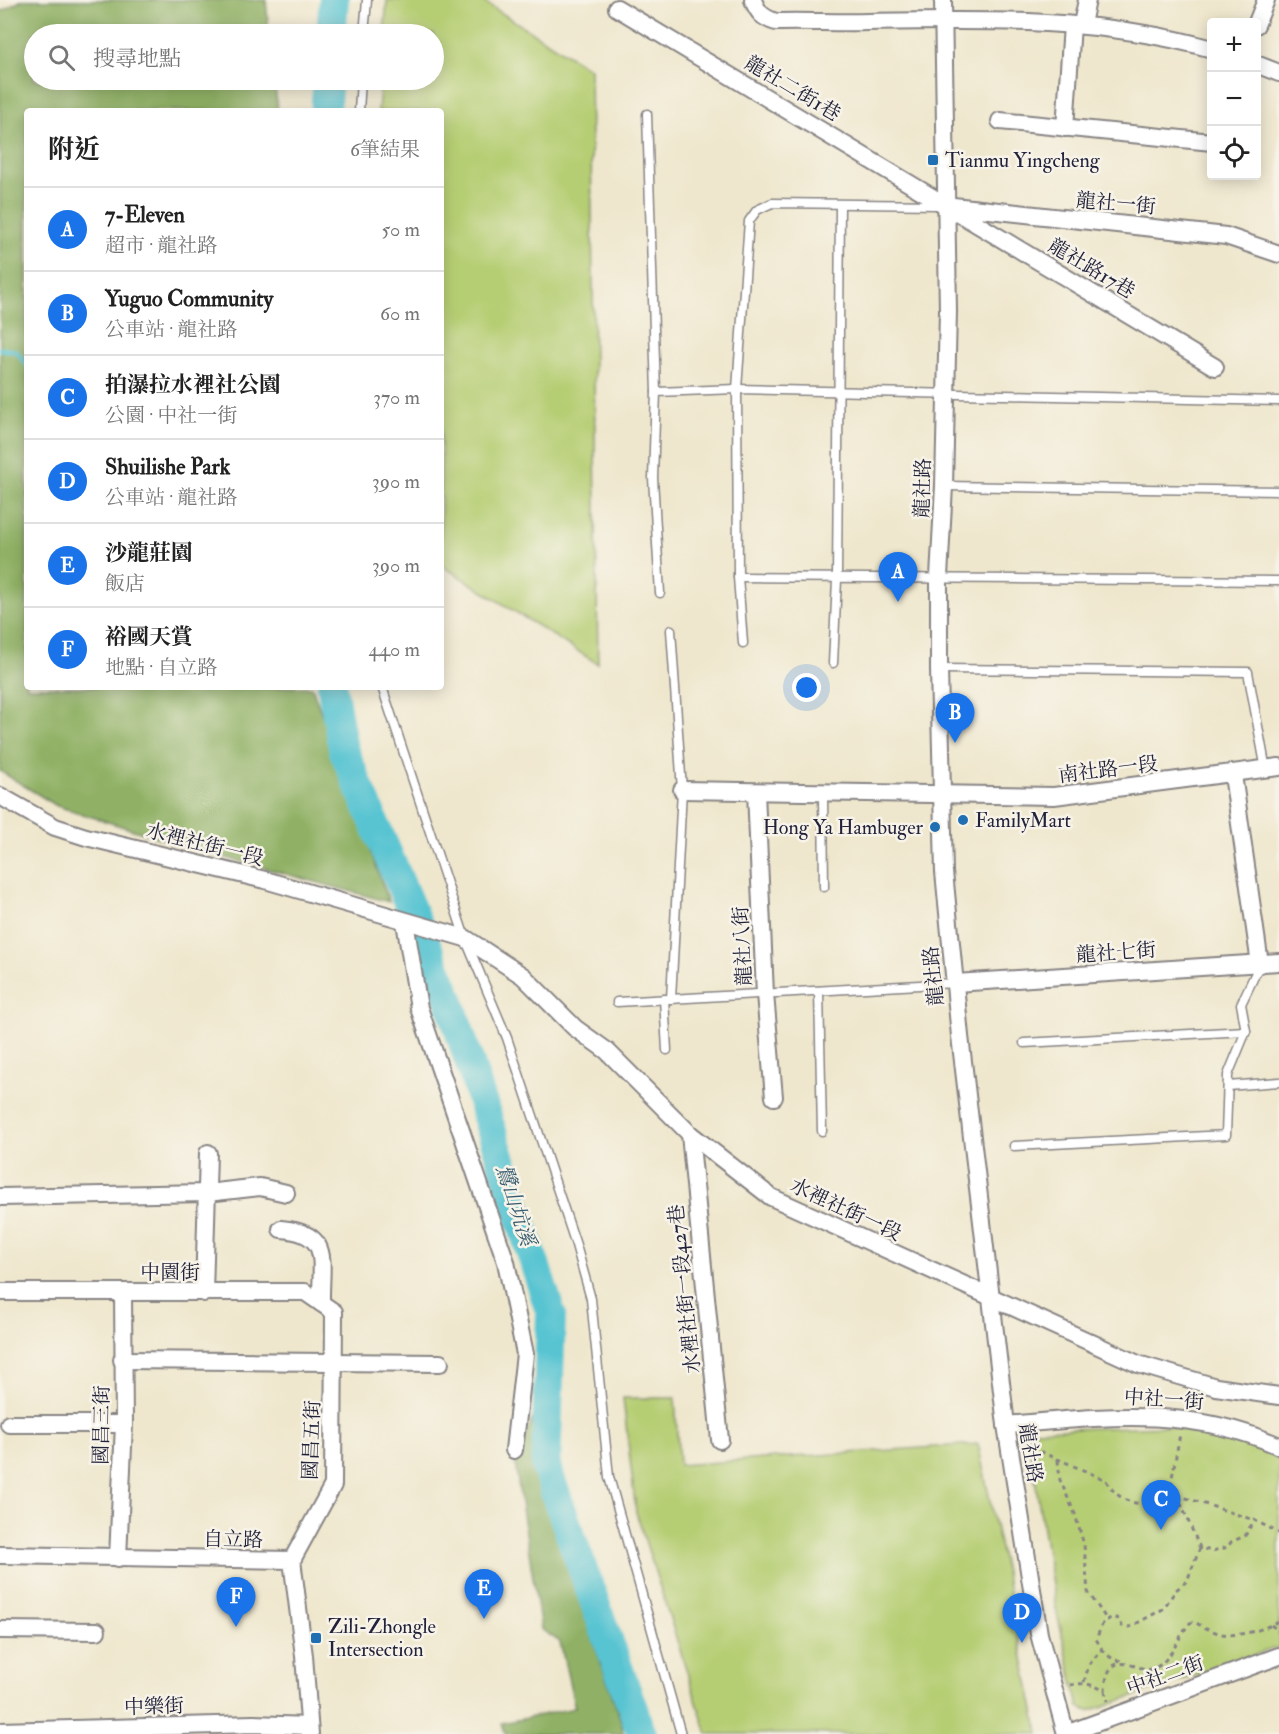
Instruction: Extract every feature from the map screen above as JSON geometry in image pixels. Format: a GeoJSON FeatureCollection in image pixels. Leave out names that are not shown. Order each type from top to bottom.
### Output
{"type":"FeatureCollection","features":[{"type":"Feature","properties":{"kind":"street"},"geometry":{"type":"LineString","coordinates":[[753,0],[758,12],[766,19],[776,22],[944,21],[1077,25],[1156,36],[1207,48]]}},
{"type":"Feature","properties":{"kind":"street","name":"龍社路"},"geometry":{"type":"LineString","coordinates":[[943,0],[946,393],[945,486],[939,577],[939,669],[940,796],[944,872],[989,1299],[1005,1425],[1039,1634],[1066,1734]]}},
{"type":"Feature","properties":{"kind":"street"},"geometry":{"type":"LineString","coordinates":[[1065,128],[1077,25],[1087,0]]}},
{"type":"Feature","properties":{"kind":"street"},"geometry":{"type":"LineString","coordinates":[[1260,18],[1266,0]]}},
{"type":"Feature","properties":{"kind":"street","name":"龍社二街1巷"},"geometry":{"type":"LineString","coordinates":[[617,8],[946,205]]}},
{"type":"Feature","properties":{"kind":"street"},"geometry":{"type":"LineString","coordinates":[[1261,66],[1279,73]]}},
{"type":"Feature","properties":{"kind":"street"},"geometry":{"type":"LineString","coordinates":[[1000,121],[1207,142]]}},
{"type":"Feature","properties":{"kind":"street","name":"龍社一街"},"geometry":{"type":"LineString","coordinates":[[946,205],[1226,236],[1279,254]]}},
{"type":"Feature","properties":{"kind":"street","name":"龍社路17巷"},"geometry":{"type":"LineString","coordinates":[[946,205],[1215,367]]}},
{"type":"Feature","properties":{"kind":"street","name":"南社路一段"},"geometry":{"type":"LineString","coordinates":[[940,796],[1054,796],[1233,775],[1273,768]]}},
{"type":"Feature","properties":{"kind":"street"},"geometry":{"type":"LineString","coordinates":[[1233,775],[1260,964]]}},
{"type":"Feature","properties":{"kind":"street"},"geometry":{"type":"LineString","coordinates":[[682,790],[940,796]]}},
{"type":"Feature","properties":{"kind":"street","name":"龍社八街"},"geometry":{"type":"LineString","coordinates":[[756,792],[765,994],[774,1097]]}},
{"type":"Feature","properties":{"kind":"street","name":"水裡社街一段"},"geometry":{"type":"LineString","coordinates":[[0,796],[55,827],[86,837],[264,880],[465,938],[523,976],[575,1028],[607,1051],[690,1134],[771,1197],[989,1299],[1138,1364],[1216,1387],[1279,1396]]}},
{"type":"Feature","properties":{"kind":"street"},"geometry":{"type":"LineString","coordinates":[[405,922],[419,1008],[506,1262],[525,1354],[514,1450]]}},
{"type":"Feature","properties":{"kind":"street","name":"龍社七街"},"geometry":{"type":"LineString","coordinates":[[955,983],[1279,962]]}},
{"type":"Feature","properties":{"kind":"street","name":"水裡社街一段427巷"},"geometry":{"type":"LineString","coordinates":[[690,1134],[720,1440]]}},
{"type":"Feature","properties":{"kind":"street"},"geometry":{"type":"LineString","coordinates":[[204,1293],[208,1153]]}},
{"type":"Feature","properties":{"kind":"street"},"geometry":{"type":"LineString","coordinates":[[0,1197],[207,1193],[260,1187],[286,1193]]}},
{"type":"Feature","properties":{"kind":"street","name":"國昌五街"},"geometry":{"type":"LineString","coordinates":[[281,1229],[312,1236],[319,1245],[335,1361],[333,1485],[292,1560]]}},
{"type":"Feature","properties":{"kind":"street","name":"中園街"},"geometry":{"type":"LineString","coordinates":[[0,1292],[305,1292],[328,1308]]}},
{"type":"Feature","properties":{"kind":"street","name":"國昌三街"},"geometry":{"type":"LineString","coordinates":[[118,1558],[124,1424],[123,1293]]}},
{"type":"Feature","properties":{"kind":"street"},"geometry":{"type":"LineString","coordinates":[[122,1360],[440,1363]]}},
{"type":"Feature","properties":{"kind":"street","name":"中社一街"},"geometry":{"type":"LineString","coordinates":[[1005,1425],[1138,1415],[1223,1425],[1279,1446]]}},
{"type":"Feature","properties":{"kind":"street"},"geometry":{"type":"LineString","coordinates":[[9,1424],[124,1424]]}},
{"type":"Feature","properties":{"kind":"street","name":"自立路"},"geometry":{"type":"LineString","coordinates":[[0,1555],[292,1560]]}},
{"type":"Feature","properties":{"kind":"street"},"geometry":{"type":"LineString","coordinates":[[292,1560],[304,1656],[310,1730]]}},
{"type":"Feature","properties":{"kind":"street"},"geometry":{"type":"LineString","coordinates":[[0,1630],[97,1631]]}},
{"type":"Feature","properties":{"kind":"street","name":"中社二街"},"geometry":{"type":"LineString","coordinates":[[1066,1734],[1279,1656]]}},
{"type":"Feature","properties":{"kind":"street","name":"中樂街"},"geometry":{"type":"LineString","coordinates":[[0,1731],[253,1724],[310,1730]]}},
{"type":"Feature","properties":{"kind":"lane"},"geometry":{"type":"LineString","coordinates":[[365,24],[366,0]]}},
{"type":"Feature","properties":{"kind":"lane"},"geometry":{"type":"LineString","coordinates":[[359,108],[360,90]]}},
{"type":"Feature","properties":{"kind":"lane"},"geometry":{"type":"LineString","coordinates":[[647,114],[656,392],[653,478],[660,593]]}},
{"type":"Feature","properties":{"kind":"lane"},"geometry":{"type":"LineString","coordinates":[[743,643],[738,577],[737,389],[749,221],[757,210],[772,203],[946,205]]}},
{"type":"Feature","properties":{"kind":"lane"},"geometry":{"type":"LineString","coordinates":[[833,663],[837,579],[840,205]]}},
{"type":"Feature","properties":{"kind":"lane"},"geometry":{"type":"LineString","coordinates":[[656,392],[737,389],[1279,401]]}},
{"type":"Feature","properties":{"kind":"lane"},"geometry":{"type":"LineString","coordinates":[[945,486],[1279,491]]}},
{"type":"Feature","properties":{"kind":"lane"},"geometry":{"type":"LineString","coordinates":[[738,577],[1279,581]]}},
{"type":"Feature","properties":{"kind":"lane"},"geometry":{"type":"LineString","coordinates":[[667,1050],[668,999],[682,790],[670,630]]}},
{"type":"Feature","properties":{"kind":"lane"},"geometry":{"type":"LineString","coordinates":[[939,669],[1248,672],[1273,768]]}},
{"type":"Feature","properties":{"kind":"lane"},"geometry":{"type":"LineString","coordinates":[[383,690],[465,938],[507,1038],[576,1245],[591,1299],[609,1477],[681,1734]]}},
{"type":"Feature","properties":{"kind":"lane"},"geometry":{"type":"LineString","coordinates":[[823,794],[824,887]]}},
{"type":"Feature","properties":{"kind":"lane"},"geometry":{"type":"LineString","coordinates":[[1014,1146],[1226,1135],[1228,1075],[1246,1030],[1241,1004],[1260,964]]}},
{"type":"Feature","properties":{"kind":"lane"},"geometry":{"type":"LineString","coordinates":[[617,1002],[955,983]]}},
{"type":"Feature","properties":{"kind":"lane"},"geometry":{"type":"LineString","coordinates":[[819,991],[822,1131]]}},
{"type":"Feature","properties":{"kind":"lane"},"geometry":{"type":"LineString","coordinates":[[1024,1043],[1246,1030]]}},
{"type":"Feature","properties":{"kind":"lane"},"geometry":{"type":"LineString","coordinates":[[1228,1086],[1279,1082]]}},
{"type":"Feature","properties":{"kind":"path"},"geometry":{"type":"LineString","coordinates":[[1169,1494],[1183,1424]]}},
{"type":"Feature","properties":{"kind":"path"},"geometry":{"type":"LineString","coordinates":[[1022,1440],[1037,1450],[1106,1480],[1111,1491],[1129,1502],[1149,1503],[1169,1494],[1178,1495],[1254,1520],[1279,1533]]}},
{"type":"Feature","properties":{"kind":"path"},"geometry":{"type":"LineString","coordinates":[[1058,1460],[1060,1480],[1075,1514],[1084,1545],[1088,1592],[1107,1620]]}},
{"type":"Feature","properties":{"kind":"path"},"geometry":{"type":"LineString","coordinates":[[1178,1495],[1200,1548],[1198,1559],[1187,1581],[1176,1590],[1163,1609],[1130,1627],[1122,1626],[1119,1619],[1112,1617],[1107,1620],[1096,1639],[1101,1649],[1110,1657],[1124,1663],[1152,1670],[1167,1659],[1190,1623],[1194,1622],[1222,1634],[1248,1632],[1279,1620]]}},
{"type":"Feature","properties":{"kind":"path"},"geometry":{"type":"LineString","coordinates":[[1200,1548],[1206,1551],[1228,1547],[1231,1542],[1245,1536],[1254,1520]]}},
{"type":"Feature","properties":{"kind":"path"},"geometry":{"type":"LineString","coordinates":[[1270,1625],[1279,1631]]}},
{"type":"Feature","properties":{"kind":"path"},"geometry":{"type":"LineString","coordinates":[[1084,1682],[1089,1665],[1101,1649]]}},
{"type":"Feature","properties":{"kind":"path"},"geometry":{"type":"LineString","coordinates":[[1110,1709],[1105,1691],[1108,1674],[1124,1663]]}},
{"type":"Feature","properties":{"kind":"path"},"geometry":{"type":"LineString","coordinates":[[1066,1686],[1084,1682],[1105,1691]]}},
{"type":"Feature","properties":{"kind":"green space"},"geometry":{"type":"Polygon","coordinates":[[[22,0],[266,0],[268,24],[24,24],[24,90],[275,90],[278,108],[24,108],[24,690],[313,690],[389,902],[194,849],[57,806],[0,771],[0,12],[22,0]]]}},
{"type":"Feature","properties":{"kind":"green space"},"geometry":{"type":"Polygon","coordinates":[[[387,0],[481,0],[590,69],[598,664],[444,567],[444,108],[378,108],[380,90],[444,90],[444,24],[385,24],[387,0]]]}},
{"type":"Feature","properties":{"kind":"green space"},"geometry":{"type":"Polygon","coordinates":[[[623,1398],[675,1398],[679,1465],[978,1444],[1039,1734],[707,1734],[636,1512],[623,1398]]]}},
{"type":"Feature","properties":{"kind":"green space"},"geometry":{"type":"Polygon","coordinates":[[[533,1418],[535,1473],[622,1724],[623,1734],[505,1734],[502,1723],[575,1708],[560,1642],[541,1629],[515,1463],[533,1418]]]}},
{"type":"Feature","properties":{"kind":"green space"},"geometry":{"type":"Polygon","coordinates":[[[1168,1426],[1275,1448],[1279,1451],[1279,1647],[1089,1711],[1079,1707],[1056,1609],[1029,1442],[1032,1430],[1168,1426]]]}},
{"type":"Feature","properties":{"kind":"waterway","name":"鷺山坑溪"},"geometry":{"type":"LineString","coordinates":[[332,24],[334,0]]}},
{"type":"Feature","properties":{"kind":"waterway","name":"鷺山坑溪"},"geometry":{"type":"LineString","coordinates":[[325,108],[327,90]]}},
{"type":"Feature","properties":{"kind":"waterway"},"geometry":{"type":"LineString","coordinates":[[0,349],[16,351],[24,361]]}},
{"type":"Feature","properties":{"kind":"waterway","name":"鷺山坑溪"},"geometry":{"type":"LineString","coordinates":[[333,690],[343,749],[448,996],[551,1314],[546,1467],[642,1734]]}},
{"type":"Feature","properties":{"kind":"place","name":"Tianmu Yingcheng"},"geometry":{"type":"Point","coordinates":[933,160]}},
{"type":"Feature","properties":{"kind":"place","name":"7-Eleven"},"geometry":{"type":"Point","coordinates":[898,602]}},
{"type":"Feature","properties":{"kind":"place","name":"Yuguo Community"},"geometry":{"type":"Point","coordinates":[955,743]}},
{"type":"Feature","properties":{"kind":"place","name":"FamilyMart"},"geometry":{"type":"Point","coordinates":[963,820]}},
{"type":"Feature","properties":{"kind":"place","name":"Hong Ya Hambuger"},"geometry":{"type":"Point","coordinates":[935,827]}},
{"type":"Feature","properties":{"kind":"place","name":"拍瀑拉水裡社公園"},"geometry":{"type":"Point","coordinates":[1161,1530]}},
{"type":"Feature","properties":{"kind":"place","name":"沙龍莊園"},"geometry":{"type":"Point","coordinates":[484,1619]}},
{"type":"Feature","properties":{"kind":"place","name":"裕國天賞"},"geometry":{"type":"Point","coordinates":[236,1627]}},
{"type":"Feature","properties":{"kind":"place","name":"Zili-Zhongle Intersection"},"geometry":{"type":"Point","coordinates":[316,1638]}},
{"type":"Feature","properties":{"kind":"place","name":"Shuilishe Park"},"geometry":{"type":"Point","coordinates":[1022,1643]}}]}
